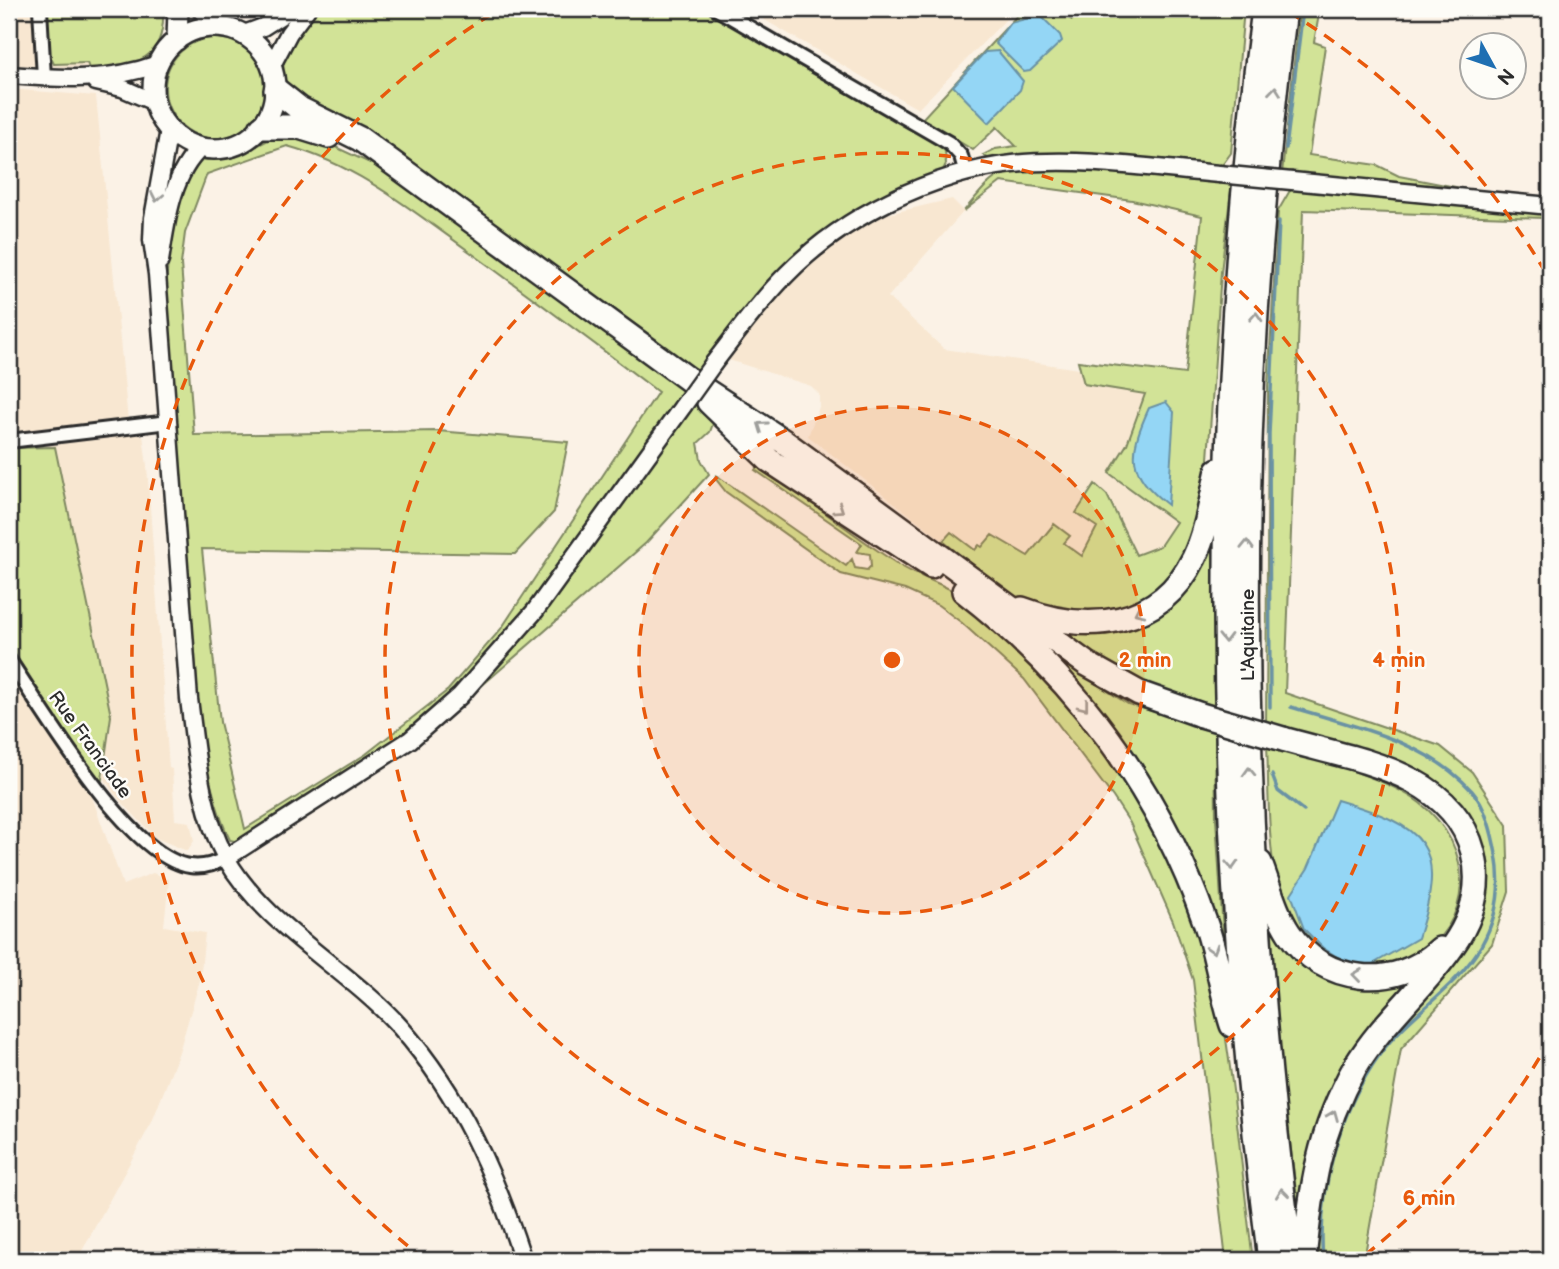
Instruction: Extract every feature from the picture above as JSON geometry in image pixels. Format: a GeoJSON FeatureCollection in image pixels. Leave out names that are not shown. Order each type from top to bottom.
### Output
{"type":"FeatureCollection","features":[{"type":"Feature","properties":{"kind":"highway","name":"L'Aquitaine"},"geometry":{"type":"LineString","coordinates":[[1264,9],[1242,213],[1229,423],[1225,608],[1228,772],[1248,1074],[1270,1260]]}},
{"type":"Feature","properties":{"kind":"highway","name":"L'Aquitaine"},"geometry":{"type":"LineString","coordinates":[[1285,9],[1264,201],[1249,443],[1247,635],[1252,840],[1265,1030],[1291,1260]]}},
{"type":"Feature","properties":{"kind":"highway"},"geometry":{"type":"LineString","coordinates":[[276,90],[290,104],[360,139],[688,379],[727,402],[1103,674],[1201,718]]}},
{"type":"Feature","properties":{"kind":"highway"},"geometry":{"type":"LineString","coordinates":[[262,127],[299,127],[311,130],[391,164]]}},
{"type":"Feature","properties":{"kind":"highway"},"geometry":{"type":"LineString","coordinates":[[688,379],[769,460],[873,532],[969,587],[1100,679],[1145,702],[1392,772],[1439,796],[1466,831],[1477,875],[1474,905],[1457,940],[1373,1040],[1343,1090],[1313,1175],[1304,1260]]}},
{"type":"Feature","properties":{"kind":"highway"},"geometry":{"type":"LineString","coordinates":[[1005,601],[1052,620],[1091,624],[1133,616],[1162,599],[1185,573],[1200,546],[1229,423]]}},
{"type":"Feature","properties":{"kind":"highway"},"geometry":{"type":"LineString","coordinates":[[943,574],[1003,622],[1059,677],[1100,727],[1142,788],[1177,854],[1205,922],[1229,1017],[1248,1074]]}},
{"type":"Feature","properties":{"kind":"highway"},"geometry":{"type":"LineString","coordinates":[[1252,840],[1275,906],[1290,935],[1315,960],[1346,974],[1390,975],[1422,963],[1451,936],[1466,903],[1470,875],[1465,848],[1452,822],[1434,802],[1390,778],[1283,742]]}},
{"type":"Feature","properties":{"kind":"main road"},"geometry":{"type":"LineString","coordinates":[[177,40],[178,9]]}},
{"type":"Feature","properties":{"kind":"main road"},"geometry":{"type":"LineString","coordinates":[[202,9],[219,27]]}},
{"type":"Feature","properties":{"kind":"main road"},"geometry":{"type":"LineString","coordinates":[[204,27],[219,27],[244,34],[260,47],[272,65],[276,90],[274,103],[262,127],[235,146],[201,148],[184,142],[169,130],[154,102],[153,89],[158,64],[177,40],[204,27]]}},
{"type":"Feature","properties":{"kind":"street"},"geometry":{"type":"LineString","coordinates":[[40,9],[44,77]]}},
{"type":"Feature","properties":{"kind":"street"},"geometry":{"type":"LineString","coordinates":[[244,34],[263,27],[291,9]]}},
{"type":"Feature","properties":{"kind":"street"},"geometry":{"type":"LineString","coordinates":[[272,65],[289,33],[307,9]]}},
{"type":"Feature","properties":{"kind":"street"},"geometry":{"type":"LineString","coordinates":[[717,9],[949,143],[961,156],[966,174]]}},
{"type":"Feature","properties":{"kind":"street"},"geometry":{"type":"LineString","coordinates":[[83,79],[137,72],[158,64]]}},
{"type":"Feature","properties":{"kind":"street"},"geometry":{"type":"LineString","coordinates":[[9,75],[83,79],[122,88],[154,102]]}},
{"type":"Feature","properties":{"kind":"street"},"geometry":{"type":"LineString","coordinates":[[169,130],[153,218],[152,240],[158,274],[194,738],[208,812],[226,858],[266,907],[362,988],[431,1065],[485,1154],[523,1260]]}},
{"type":"Feature","properties":{"kind":"street"},"geometry":{"type":"LineString","coordinates":[[158,274],[167,221],[182,172],[201,148]]}},
{"type":"Feature","properties":{"kind":"street"},"geometry":{"type":"LineString","coordinates":[[226,858],[389,755],[460,696],[535,611],[713,364],[768,294],[822,244],[896,199],[966,174],[1012,164],[1074,162],[1550,206]]}},
{"type":"Feature","properties":{"kind":"street"},"geometry":{"type":"LineString","coordinates":[[9,440],[169,422]]}},
{"type":"Feature","properties":{"kind":"street","name":"Rue Franciade"},"geometry":{"type":"LineString","coordinates":[[9,660],[100,796],[135,832],[173,860],[187,866],[206,865],[226,858]]}},
{"type":"Feature","properties":{"kind":"shaded area"},"geometry":{"type":"Polygon","coordinates":[[[9,9],[90,9],[95,68],[9,65],[9,9]]]}},
{"type":"Feature","properties":{"kind":"shaded area"},"geometry":{"type":"Polygon","coordinates":[[[746,9],[1016,9],[918,109],[746,9]]]}},
{"type":"Feature","properties":{"kind":"shaded area"},"geometry":{"type":"Polygon","coordinates":[[[9,89],[96,96],[128,421],[130,435],[143,435],[147,466],[175,820],[190,822],[194,841],[187,851],[156,838],[115,795],[9,640],[9,89]]]}},
{"type":"Feature","properties":{"kind":"shaded area"},"geometry":{"type":"Polygon","coordinates":[[[952,199],[964,211],[888,297],[944,349],[1200,387],[1188,541],[1012,594],[808,436],[819,407],[819,394],[811,386],[729,360],[758,318],[796,274],[820,253],[854,230],[884,215],[952,199]]]}},
{"type":"Feature","properties":{"kind":"shaded area"},"geometry":{"type":"Polygon","coordinates":[[[9,676],[91,794],[123,885],[153,873],[169,880],[164,926],[205,933],[200,980],[179,1052],[152,1122],[77,1260],[9,1260],[9,676]]]}},
{"type":"Feature","properties":{"kind":"green space"},"geometry":{"type":"Polygon","coordinates":[[[45,9],[163,9],[159,41],[153,51],[144,58],[120,66],[90,71],[87,63],[54,64],[48,52],[45,9]]]}},
{"type":"Feature","properties":{"kind":"green space"},"geometry":{"type":"Polygon","coordinates":[[[316,9],[704,9],[937,144],[945,151],[946,164],[941,174],[807,250],[697,377],[672,360],[657,340],[582,286],[554,275],[284,87],[284,64],[290,44],[294,35],[316,9]]]}},
{"type":"Feature","properties":{"kind":"green space"},"geometry":{"type":"Polygon","coordinates":[[[1023,9],[1058,9],[1072,20],[1080,9],[1244,9],[1231,153],[1220,168],[993,161],[983,155],[995,149],[1016,146],[997,127],[973,150],[922,119],[1023,9]]]}},
{"type":"Feature","properties":{"kind":"green space"},"geometry":{"type":"Polygon","coordinates":[[[1300,9],[1320,9],[1314,42],[1325,46],[1309,155],[1377,165],[1399,176],[1507,197],[1282,173],[1300,9]]]}},
{"type":"Feature","properties":{"kind":"green space"},"geometry":{"type":"Polygon","coordinates":[[[215,38],[243,46],[257,60],[265,88],[257,116],[243,130],[215,138],[187,130],[173,116],[165,88],[173,60],[187,46],[215,38]]]}},
{"type":"Feature","properties":{"kind":"green space"},"geometry":{"type":"Polygon","coordinates":[[[278,135],[316,138],[383,169],[687,391],[523,619],[465,683],[426,722],[399,742],[239,842],[230,840],[225,829],[202,749],[166,285],[171,226],[190,164],[202,157],[235,157],[278,135]],[[287,146],[207,174],[185,233],[181,264],[194,435],[438,431],[568,442],[554,512],[515,554],[202,549],[220,722],[245,829],[366,754],[448,690],[501,629],[658,392],[405,205],[360,177],[313,154],[287,146]]]}},
{"type":"Feature","properties":{"kind":"green space"},"geometry":{"type":"Polygon","coordinates":[[[1099,169],[1232,182],[1221,272],[1205,502],[1195,542],[1155,597],[1095,618],[1034,606],[1004,591],[943,541],[951,532],[975,550],[979,545],[982,547],[992,535],[1028,556],[1054,524],[1070,536],[1064,543],[1082,556],[1097,527],[1076,513],[1095,484],[1107,495],[1136,555],[1160,546],[1176,522],[1109,473],[1127,444],[1145,394],[1084,384],[1078,361],[1185,374],[1202,216],[1132,200],[1001,182],[964,211],[992,180],[1000,175],[1018,170],[1099,169]]]}},
{"type":"Feature","properties":{"kind":"green space"},"geometry":{"type":"Polygon","coordinates":[[[1292,187],[1545,210],[1544,218],[1303,210],[1285,693],[1440,746],[1472,772],[1507,825],[1509,891],[1492,944],[1401,1049],[1364,1260],[1314,1260],[1319,1176],[1362,1068],[1474,929],[1458,808],[1266,729],[1268,387],[1278,211],[1292,187]]]}},
{"type":"Feature","properties":{"kind":"green space"},"geometry":{"type":"Polygon","coordinates":[[[696,398],[715,418],[710,432],[698,443],[701,460],[709,474],[646,543],[463,702],[696,398]]]}},
{"type":"Feature","properties":{"kind":"green space"},"geometry":{"type":"Polygon","coordinates":[[[55,447],[111,716],[101,786],[9,645],[9,448],[55,447]]]}},
{"type":"Feature","properties":{"kind":"green space"},"geometry":{"type":"Polygon","coordinates":[[[759,465],[896,563],[966,599],[1011,638],[1054,683],[1130,785],[1188,898],[1208,956],[1227,1044],[1253,1260],[1226,1260],[1193,980],[1173,921],[1130,823],[1024,679],[962,623],[938,605],[905,590],[841,574],[726,492],[715,478],[716,475],[846,566],[852,559],[855,568],[867,570],[871,566],[870,554],[857,552],[862,544],[755,470],[759,465]]]}},
{"type":"Feature","properties":{"kind":"green space"},"geometry":{"type":"Polygon","coordinates":[[[1209,541],[1213,544],[1215,714],[1134,685],[1041,623],[1119,628],[1209,541]]]}},
{"type":"Feature","properties":{"kind":"green space"},"geometry":{"type":"Polygon","coordinates":[[[1034,644],[1128,704],[1215,730],[1216,819],[1225,964],[1192,879],[1034,644]]]}},
{"type":"Feature","properties":{"kind":"green space"},"geometry":{"type":"Polygon","coordinates":[[[1267,745],[1368,776],[1420,803],[1438,821],[1451,841],[1459,863],[1461,885],[1457,907],[1448,927],[1432,945],[1411,960],[1358,966],[1328,959],[1303,940],[1290,921],[1275,874],[1269,820],[1267,745]]]}},
{"type":"Feature","properties":{"kind":"green space"},"geometry":{"type":"Polygon","coordinates":[[[1269,905],[1330,974],[1428,968],[1376,1026],[1300,1225],[1277,1034],[1269,905]]]}},
{"type":"Feature","properties":{"kind":"water"},"geometry":{"type":"Polygon","coordinates":[[[1040,15],[1060,35],[1062,41],[1030,71],[1024,72],[995,43],[1010,23],[1040,15]]]}},
{"type":"Feature","properties":{"kind":"water"},"geometry":{"type":"Polygon","coordinates":[[[998,51],[1023,81],[1020,90],[989,123],[953,86],[985,52],[998,51]]]}},
{"type":"Feature","properties":{"kind":"water"},"geometry":{"type":"Polygon","coordinates":[[[1166,402],[1174,412],[1168,505],[1145,483],[1135,462],[1137,438],[1149,408],[1166,402]]]}},
{"type":"Feature","properties":{"kind":"water"},"geometry":{"type":"Polygon","coordinates":[[[1337,800],[1392,820],[1410,831],[1422,844],[1429,860],[1431,881],[1418,938],[1371,965],[1344,961],[1323,948],[1304,929],[1291,894],[1308,868],[1337,800]]]}},
{"type":"Feature","properties":{"kind":"waterway"},"geometry":{"type":"LineString","coordinates":[[1286,148],[1303,9]]}},
{"type":"Feature","properties":{"kind":"waterway"},"geometry":{"type":"LineString","coordinates":[[1270,707],[1269,434],[1279,221]]}},
{"type":"Feature","properties":{"kind":"waterway"},"geometry":{"type":"LineString","coordinates":[[1291,707],[1388,737],[1433,759],[1454,774],[1477,797],[1485,812],[1498,866],[1497,902],[1481,946],[1459,976],[1391,1040],[1366,1076],[1353,1101],[1342,1126],[1328,1180],[1322,1234],[1323,1260]]}},
{"type":"Feature","properties":{"kind":"waterway"},"geometry":{"type":"LineString","coordinates":[[1272,775],[1278,791],[1304,811]]}}]}
